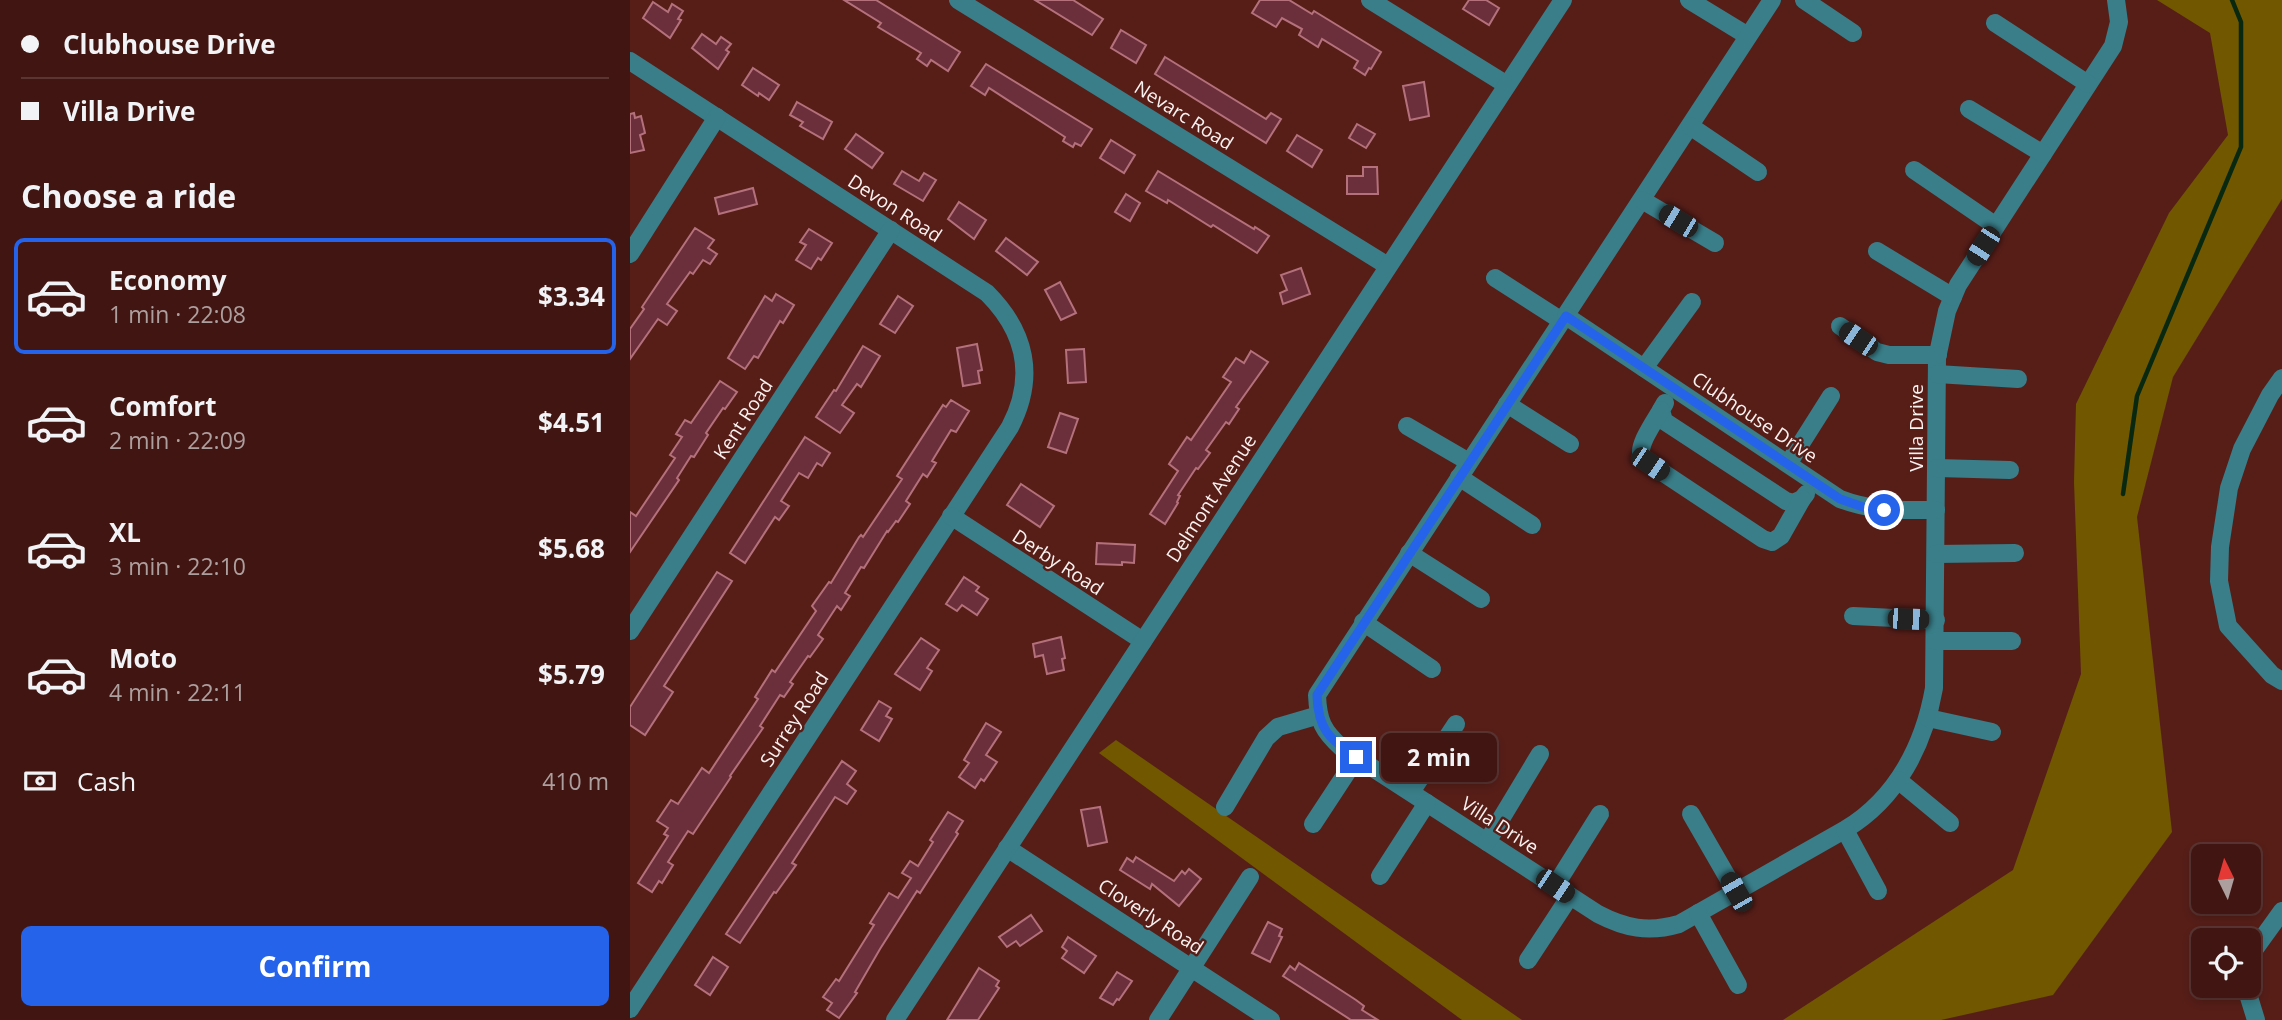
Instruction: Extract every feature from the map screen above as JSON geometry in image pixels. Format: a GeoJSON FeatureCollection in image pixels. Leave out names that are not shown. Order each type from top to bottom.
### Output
{"type":"FeatureCollection","features":[{"type":"Feature","properties":{"kind":"street","name":"Nevarc Road"},"geometry":{"type":"LineString","coordinates":[[958,0],[1388,266]]}},
{"type":"Feature","properties":{"kind":"street"},"geometry":{"type":"LineString","coordinates":[[1370,0],[1507,85]]}},
{"type":"Feature","properties":{"kind":"street","name":"Delmont Avenue"},"geometry":{"type":"LineString","coordinates":[[895,1020],[1563,0]]}},
{"type":"Feature","properties":{"kind":"street"},"geometry":{"type":"LineString","coordinates":[[1689,0],[1748,36]]}},
{"type":"Feature","properties":{"kind":"street"},"geometry":{"type":"LineString","coordinates":[[1804,0],[1853,33]]}},
{"type":"Feature","properties":{"kind":"street","name":"Villa Drive"},"geometry":{"type":"LineString","coordinates":[[1319,715],[1328,736],[1356,757],[1598,914],[1624,926],[1638,929],[1663,929],[1679,924],[1860,821],[1883,799],[1911,761],[1928,718],[1934,688],[1937,374],[1943,326],[1958,285],[2113,46],[2119,22],[2116,0]]}},
{"type":"Feature","properties":{"kind":"street"},"geometry":{"type":"LineString","coordinates":[[1225,807],[1266,738],[1278,727],[1319,715],[1317,695],[1642,200],[1768,1]]}},
{"type":"Feature","properties":{"kind":"street"},"geometry":{"type":"LineString","coordinates":[[1995,23],[2088,84]]}},
{"type":"Feature","properties":{"kind":"street","name":"Devon Road"},"geometry":{"type":"LineString","coordinates":[[630,61],[987,293],[1001,307],[1013,325],[1024,358],[1025,375],[1023,396],[1016,415],[994,452]]}},
{"type":"Feature","properties":{"kind":"street"},"geometry":{"type":"LineString","coordinates":[[1969,109],[2043,154]]}},
{"type":"Feature","properties":{"kind":"street"},"geometry":{"type":"LineString","coordinates":[[630,254],[718,117]]}},
{"type":"Feature","properties":{"kind":"street"},"geometry":{"type":"LineString","coordinates":[[1690,126],[1758,172]]}},
{"type":"Feature","properties":{"kind":"street"},"geometry":{"type":"LineString","coordinates":[[1914,170],[1996,226]]}},
{"type":"Feature","properties":{"kind":"street"},"geometry":{"type":"LineString","coordinates":[[1642,200],[1715,243]]}},
{"type":"Feature","properties":{"kind":"street","name":"Kent Road"},"geometry":{"type":"LineString","coordinates":[[630,631],[891,230]]}},
{"type":"Feature","properties":{"kind":"street"},"geometry":{"type":"LineString","coordinates":[[1877,251],[1953,297]]}},
{"type":"Feature","properties":{"kind":"street","name":"Clubhouse Drive"},"geometry":{"type":"LineString","coordinates":[[1495,278],[1644,368],[1840,499],[1866,508],[1936,510]]}},
{"type":"Feature","properties":{"kind":"street"},"geometry":{"type":"LineString","coordinates":[[1644,368],[1692,302]]}},
{"type":"Feature","properties":{"kind":"street"},"geometry":{"type":"LineString","coordinates":[[1840,326],[1877,352],[1889,355],[1938,355]]}},
{"type":"Feature","properties":{"kind":"street"},"geometry":{"type":"LineString","coordinates":[[1937,374],[2018,379]]}},
{"type":"Feature","properties":{"kind":"street"},"geometry":{"type":"LineString","coordinates":[[2282,379],[2270,395],[2242,449],[2229,488],[2220,547],[2219,581],[2228,626],[2272,675],[2282,681]]}},
{"type":"Feature","properties":{"kind":"street"},"geometry":{"type":"LineString","coordinates":[[1674,388],[1640,450],[1650,464],[1763,539],[1772,542],[1781,536],[1815,482]]}},
{"type":"Feature","properties":{"kind":"street"},"geometry":{"type":"LineString","coordinates":[[1788,464],[1831,396]]}},
{"type":"Feature","properties":{"kind":"street"},"geometry":{"type":"LineString","coordinates":[[1507,404],[1570,444]]}},
{"type":"Feature","properties":{"kind":"street"},"geometry":{"type":"LineString","coordinates":[[1661,410],[1664,421],[1786,500],[1793,503],[1802,499]]}},
{"type":"Feature","properties":{"kind":"street"},"geometry":{"type":"LineString","coordinates":[[1407,426],[1532,525]]}},
{"type":"Feature","properties":{"kind":"street","name":"Surrey Road"},"geometry":{"type":"LineString","coordinates":[[630,1009],[994,452]]}},
{"type":"Feature","properties":{"kind":"street"},"geometry":{"type":"LineString","coordinates":[[1937,468],[2010,470]]}},
{"type":"Feature","properties":{"kind":"street","name":"Derby Road"},"geometry":{"type":"LineString","coordinates":[[951,516],[1143,641]]}},
{"type":"Feature","properties":{"kind":"street"},"geometry":{"type":"LineString","coordinates":[[1409,553],[1481,600]]}},
{"type":"Feature","properties":{"kind":"street"},"geometry":{"type":"LineString","coordinates":[[1936,554],[2015,554]]}},
{"type":"Feature","properties":{"kind":"street"},"geometry":{"type":"LineString","coordinates":[[1853,617],[1936,620]]}},
{"type":"Feature","properties":{"kind":"street"},"geometry":{"type":"LineString","coordinates":[[1363,622],[1433,669]]}},
{"type":"Feature","properties":{"kind":"street"},"geometry":{"type":"LineString","coordinates":[[1936,641],[2012,641]]}},
{"type":"Feature","properties":{"kind":"street"},"geometry":{"type":"LineString","coordinates":[[1928,718],[1992,732]]}},
{"type":"Feature","properties":{"kind":"street"},"geometry":{"type":"LineString","coordinates":[[1411,792],[1456,724]]}},
{"type":"Feature","properties":{"kind":"street"},"geometry":{"type":"LineString","coordinates":[[1487,842],[1540,754]]}},
{"type":"Feature","properties":{"kind":"street"},"geometry":{"type":"LineString","coordinates":[[1312,824],[1356,757]]}},
{"type":"Feature","properties":{"kind":"street"},"geometry":{"type":"LineString","coordinates":[[1898,780],[1950,823]]}},
{"type":"Feature","properties":{"kind":"street"},"geometry":{"type":"LineString","coordinates":[[1380,876],[1427,803]]}},
{"type":"Feature","properties":{"kind":"street"},"geometry":{"type":"LineString","coordinates":[[1528,960],[1600,814]]}},
{"type":"Feature","properties":{"kind":"street"},"geometry":{"type":"LineString","coordinates":[[1691,814],[1736,892]]}},
{"type":"Feature","properties":{"kind":"street"},"geometry":{"type":"LineString","coordinates":[[1845,830],[1878,891]]}},
{"type":"Feature","properties":{"kind":"street","name":"Cloverly Road"},"geometry":{"type":"LineString","coordinates":[[1007,848],[1271,1020]]}},
{"type":"Feature","properties":{"kind":"street"},"geometry":{"type":"LineString","coordinates":[[1158,1020],[1250,877]]}},
{"type":"Feature","properties":{"kind":"street"},"geometry":{"type":"LineString","coordinates":[[2256,1020],[2248,994],[2253,950],[2282,911]]}},
{"type":"Feature","properties":{"kind":"street"},"geometry":{"type":"LineString","coordinates":[[1698,913],[1738,985]]}},
{"type":"Feature","properties":{"kind":"shaded area"},"geometry":{"type":"Polygon","coordinates":[[[2157,0],[2282,0],[2282,199],[2173,377],[2137,517],[2172,832],[2053,995],[1941,1020],[1783,1020],[2013,870],[2081,674],[2074,482],[2076,404],[2169,213],[2228,135],[2210,33],[2157,0]]]}},
{"type":"Feature","properties":{"kind":"shaded area"},"geometry":{"type":"Polygon","coordinates":[[[1116,740],[1522,1020],[1462,1020],[1099,753],[1116,740]]]}},
{"type":"Feature","properties":{"kind":"building"},"geometry":{"type":"Polygon","coordinates":[[[844,0],[876,0],[960,52],[948,71],[931,60],[927,66],[917,59],[921,53],[878,27],[881,23],[844,0]]]}},
{"type":"Feature","properties":{"kind":"building"},"geometry":{"type":"Polygon","coordinates":[[[1035,0],[1073,0],[1103,19],[1092,35],[1035,0]]]}},
{"type":"Feature","properties":{"kind":"building"},"geometry":{"type":"Polygon","coordinates":[[[1260,0],[1289,0],[1312,14],[1314,11],[1381,52],[1365,75],[1354,68],[1358,61],[1322,39],[1318,47],[1299,35],[1302,29],[1282,18],[1276,27],[1252,13],[1260,0]]]}},
{"type":"Feature","properties":{"kind":"building"},"geometry":{"type":"Polygon","coordinates":[[[1469,0],[1486,0],[1499,8],[1489,25],[1463,9],[1469,0]]]}},
{"type":"Feature","properties":{"kind":"building"},"geometry":{"type":"Polygon","coordinates":[[[653,2],[668,12],[672,4],[683,11],[678,19],[681,20],[670,38],[643,18],[653,2]]]}},
{"type":"Feature","properties":{"kind":"building"},"geometry":{"type":"Polygon","coordinates":[[[1121,30],[1146,45],[1136,63],[1111,48],[1121,30]]]}},
{"type":"Feature","properties":{"kind":"building"},"geometry":{"type":"Polygon","coordinates":[[[702,34],[716,44],[721,37],[731,44],[718,69],[692,48],[702,34]]]}},
{"type":"Feature","properties":{"kind":"building"},"geometry":{"type":"Polygon","coordinates":[[[1165,57],[1266,119],[1271,113],[1281,119],[1266,143],[1155,74],[1165,57]]]}},
{"type":"Feature","properties":{"kind":"building"},"geometry":{"type":"Polygon","coordinates":[[[986,64],[1092,129],[1081,146],[1075,143],[1073,147],[1063,141],[1065,137],[989,88],[985,95],[971,86],[986,64]]]}},
{"type":"Feature","properties":{"kind":"building"},"geometry":{"type":"Polygon","coordinates":[[[753,68],[779,85],[769,100],[742,85],[753,68]]]}},
{"type":"Feature","properties":{"kind":"building"},"geometry":{"type":"Polygon","coordinates":[[[1424,82],[1429,116],[1410,120],[1403,86],[1424,82]]]}},
{"type":"Feature","properties":{"kind":"building"},"geometry":{"type":"Polygon","coordinates":[[[797,102],[832,122],[823,139],[800,126],[803,122],[790,115],[797,102]]]}},
{"type":"Feature","properties":{"kind":"building"},"geometry":{"type":"Polygon","coordinates":[[[634,113],[635,118],[641,116],[645,133],[640,135],[644,150],[630,153],[630,114],[634,113]]]}},
{"type":"Feature","properties":{"kind":"building"},"geometry":{"type":"Polygon","coordinates":[[[1357,124],[1375,134],[1366,148],[1349,138],[1357,124]]]}},
{"type":"Feature","properties":{"kind":"building"},"geometry":{"type":"Polygon","coordinates":[[[856,134],[883,153],[872,168],[845,149],[856,134]]]}},
{"type":"Feature","properties":{"kind":"building"},"geometry":{"type":"Polygon","coordinates":[[[1297,135],[1322,150],[1312,167],[1287,151],[1297,135]]]}},
{"type":"Feature","properties":{"kind":"building"},"geometry":{"type":"Polygon","coordinates":[[[1111,140],[1135,155],[1124,173],[1100,158],[1111,140]]]}},
{"type":"Feature","properties":{"kind":"building"},"geometry":{"type":"Polygon","coordinates":[[[1363,167],[1377,167],[1378,194],[1347,194],[1347,176],[1363,176],[1363,167]]]}},
{"type":"Feature","properties":{"kind":"building"},"geometry":{"type":"Polygon","coordinates":[[[902,171],[919,181],[924,173],[936,180],[923,201],[894,184],[902,171]]]}},
{"type":"Feature","properties":{"kind":"building"},"geometry":{"type":"Polygon","coordinates":[[[1158,171],[1269,236],[1257,253],[1213,225],[1211,227],[1168,200],[1167,203],[1146,191],[1158,171]]]}},
{"type":"Feature","properties":{"kind":"building"},"geometry":{"type":"Polygon","coordinates":[[[753,188],[757,204],[719,214],[715,198],[753,188]]]}},
{"type":"Feature","properties":{"kind":"building"},"geometry":{"type":"Polygon","coordinates":[[[1126,194],[1140,203],[1130,221],[1115,212],[1126,194]]]}},
{"type":"Feature","properties":{"kind":"building"},"geometry":{"type":"Polygon","coordinates":[[[959,202],[986,220],[974,239],[948,219],[959,202]]]}},
{"type":"Feature","properties":{"kind":"building"},"geometry":{"type":"Polygon","coordinates":[[[695,228],[714,240],[708,248],[717,254],[710,264],[703,260],[693,274],[690,272],[667,304],[677,311],[667,325],[658,319],[630,359],[630,329],[695,228]]]}},
{"type":"Feature","properties":{"kind":"building"},"geometry":{"type":"Polygon","coordinates":[[[809,229],[832,243],[821,260],[818,258],[811,269],[796,260],[806,245],[800,242],[809,229]]]}},
{"type":"Feature","properties":{"kind":"building"},"geometry":{"type":"Polygon","coordinates":[[[1006,238],[1038,262],[1027,275],[996,251],[1006,238]]]}},
{"type":"Feature","properties":{"kind":"building"},"geometry":{"type":"Polygon","coordinates":[[[1301,268],[1310,294],[1283,304],[1280,293],[1287,290],[1281,275],[1301,268]]]}},
{"type":"Feature","properties":{"kind":"building"},"geometry":{"type":"Polygon","coordinates":[[[1060,282],[1076,313],[1061,320],[1045,290],[1060,282]]]}},
{"type":"Feature","properties":{"kind":"building"},"geometry":{"type":"Polygon","coordinates":[[[776,294],[794,305],[783,323],[780,321],[758,358],[754,356],[745,369],[728,358],[765,296],[772,301],[776,294]]]}},
{"type":"Feature","properties":{"kind":"building"},"geometry":{"type":"Polygon","coordinates":[[[898,296],[913,306],[895,333],[880,324],[898,296]]]}},
{"type":"Feature","properties":{"kind":"building"},"geometry":{"type":"Polygon","coordinates":[[[977,344],[982,370],[978,371],[980,383],[963,386],[957,348],[977,344]]]}},
{"type":"Feature","properties":{"kind":"building"},"geometry":{"type":"Polygon","coordinates":[[[863,346],[880,356],[861,387],[857,384],[842,405],[854,413],[840,433],[816,417],[834,390],[836,391],[863,346]]]}},
{"type":"Feature","properties":{"kind":"building"},"geometry":{"type":"Polygon","coordinates":[[[1084,349],[1086,382],[1068,383],[1066,350],[1084,349]]]}},
{"type":"Feature","properties":{"kind":"building"},"geometry":{"type":"Polygon","coordinates":[[[1251,351],[1268,362],[1236,407],[1239,409],[1229,424],[1226,422],[1206,450],[1210,453],[1178,495],[1178,503],[1165,524],[1150,514],[1178,471],[1169,464],[1187,437],[1191,440],[1231,382],[1223,377],[1236,358],[1244,363],[1251,351]]]}},
{"type":"Feature","properties":{"kind":"building"},"geometry":{"type":"Polygon","coordinates":[[[720,381],[737,392],[706,433],[708,435],[694,457],[691,456],[677,478],[679,480],[630,552],[630,512],[636,516],[675,458],[670,455],[682,437],[676,434],[685,420],[691,423],[720,381]]]}},
{"type":"Feature","properties":{"kind":"building"},"geometry":{"type":"Polygon","coordinates":[[[951,400],[969,411],[956,432],[951,430],[932,461],[936,463],[927,477],[923,474],[906,501],[910,504],[898,522],[887,531],[864,568],[861,567],[845,593],[850,596],[841,610],[837,606],[818,635],[823,639],[790,682],[793,684],[784,697],[780,695],[760,726],[763,728],[693,834],[688,831],[668,862],[673,865],[662,883],[659,881],[652,892],[638,883],[668,836],[664,834],[668,828],[657,821],[671,800],[678,804],[702,768],[709,773],[758,699],[755,697],[772,670],[775,672],[816,611],[812,606],[829,582],[831,583],[859,537],[863,537],[902,479],[897,476],[943,405],[946,407],[951,400]]]}},
{"type":"Feature","properties":{"kind":"building"},"geometry":{"type":"Polygon","coordinates":[[[1060,413],[1078,419],[1066,453],[1048,447],[1060,413]]]}},
{"type":"Feature","properties":{"kind":"building"},"geometry":{"type":"Polygon","coordinates":[[[805,437],[830,453],[822,466],[817,463],[808,478],[799,473],[781,501],[789,506],[779,520],[775,517],[745,563],[730,553],[805,437]]]}},
{"type":"Feature","properties":{"kind":"building"},"geometry":{"type":"Polygon","coordinates":[[[1021,484],[1054,506],[1040,527],[1007,505],[1021,484]]]}},
{"type":"Feature","properties":{"kind":"building"},"geometry":{"type":"Polygon","coordinates":[[[1097,543],[1135,545],[1134,563],[1096,564],[1097,543]]]}},
{"type":"Feature","properties":{"kind":"building"},"geometry":{"type":"Polygon","coordinates":[[[717,572],[732,581],[664,686],[673,692],[645,735],[630,725],[630,707],[717,572]]]}},
{"type":"Feature","properties":{"kind":"building"},"geometry":{"type":"Polygon","coordinates":[[[964,577],[979,587],[976,591],[988,599],[977,615],[962,605],[957,611],[946,604],[964,577]]]}},
{"type":"Feature","properties":{"kind":"building"},"geometry":{"type":"Polygon","coordinates":[[[1061,637],[1064,670],[1047,674],[1043,655],[1035,657],[1033,644],[1061,637]]]}},
{"type":"Feature","properties":{"kind":"building"},"geometry":{"type":"Polygon","coordinates":[[[921,638],[939,650],[927,668],[932,671],[920,690],[895,674],[921,638]]]}},
{"type":"Feature","properties":{"kind":"building"},"geometry":{"type":"Polygon","coordinates":[[[879,701],[891,708],[886,716],[892,719],[879,741],[861,730],[879,701]]]}},
{"type":"Feature","properties":{"kind":"building"},"geometry":{"type":"Polygon","coordinates":[[[986,723],[1001,732],[986,755],[997,762],[984,781],[981,779],[975,788],[959,777],[969,763],[964,760],[986,723]]]}},
{"type":"Feature","properties":{"kind":"building"},"geometry":{"type":"Polygon","coordinates":[[[842,761],[856,771],[847,784],[856,791],[847,804],[835,797],[792,863],[796,865],[776,893],[774,892],[740,943],[726,934],[842,761]]]}},
{"type":"Feature","properties":{"kind":"building"},"geometry":{"type":"Polygon","coordinates":[[[1100,807],[1107,842],[1088,846],[1081,810],[1100,807]]]}},
{"type":"Feature","properties":{"kind":"building"},"geometry":{"type":"Polygon","coordinates":[[[948,812],[963,821],[956,832],[958,834],[920,893],[917,891],[880,949],[855,992],[857,993],[839,1018],[827,1010],[832,1003],[823,997],[836,979],[839,981],[874,925],[870,923],[889,893],[898,898],[911,878],[902,873],[910,861],[918,866],[933,842],[930,840],[948,812]]]}},
{"type":"Feature","properties":{"kind":"building"},"geometry":{"type":"Polygon","coordinates":[[[1136,857],[1174,881],[1182,871],[1185,874],[1189,869],[1201,879],[1179,906],[1152,884],[1150,889],[1120,870],[1127,858],[1133,862],[1136,857]]]}},
{"type":"Feature","properties":{"kind":"building"},"geometry":{"type":"Polygon","coordinates":[[[1031,915],[1042,931],[1020,946],[1016,941],[1007,947],[999,937],[1031,915]]]}},
{"type":"Feature","properties":{"kind":"building"},"geometry":{"type":"Polygon","coordinates":[[[1268,922],[1282,929],[1279,936],[1282,937],[1270,962],[1252,953],[1268,922]]]}},
{"type":"Feature","properties":{"kind":"building"},"geometry":{"type":"Polygon","coordinates":[[[1068,937],[1096,956],[1084,973],[1062,958],[1067,951],[1062,947],[1068,937]]]}},
{"type":"Feature","properties":{"kind":"building"},"geometry":{"type":"Polygon","coordinates":[[[713,957],[728,967],[710,995],[695,985],[713,957]]]}},
{"type":"Feature","properties":{"kind":"building"},"geometry":{"type":"Polygon","coordinates":[[[1299,963],[1356,1000],[1364,1006],[1362,1010],[1378,1020],[1351,1020],[1283,976],[1290,966],[1295,970],[1299,963]]]}},
{"type":"Feature","properties":{"kind":"building"},"geometry":{"type":"Polygon","coordinates":[[[979,968],[999,981],[996,986],[999,988],[978,1020],[947,1020],[979,968]]]}},
{"type":"Feature","properties":{"kind":"building"},"geometry":{"type":"Polygon","coordinates":[[[1117,972],[1132,981],[1113,1005],[1100,998],[1117,972]]]}},
{"type":"Feature","properties":{"kind":"waterway"},"geometry":{"type":"LineString","coordinates":[[2123,494],[2137,396],[2241,147],[2241,22],[2232,0]]}},
{"type":"Feature","properties":{"kind":"route"},"geometry":{"type":"LineString","coordinates":[[1356,757],[1328,736],[1320,722],[1317,695],[1566,316],[1840,499],[1866,508],[1884,510]]}}]}
